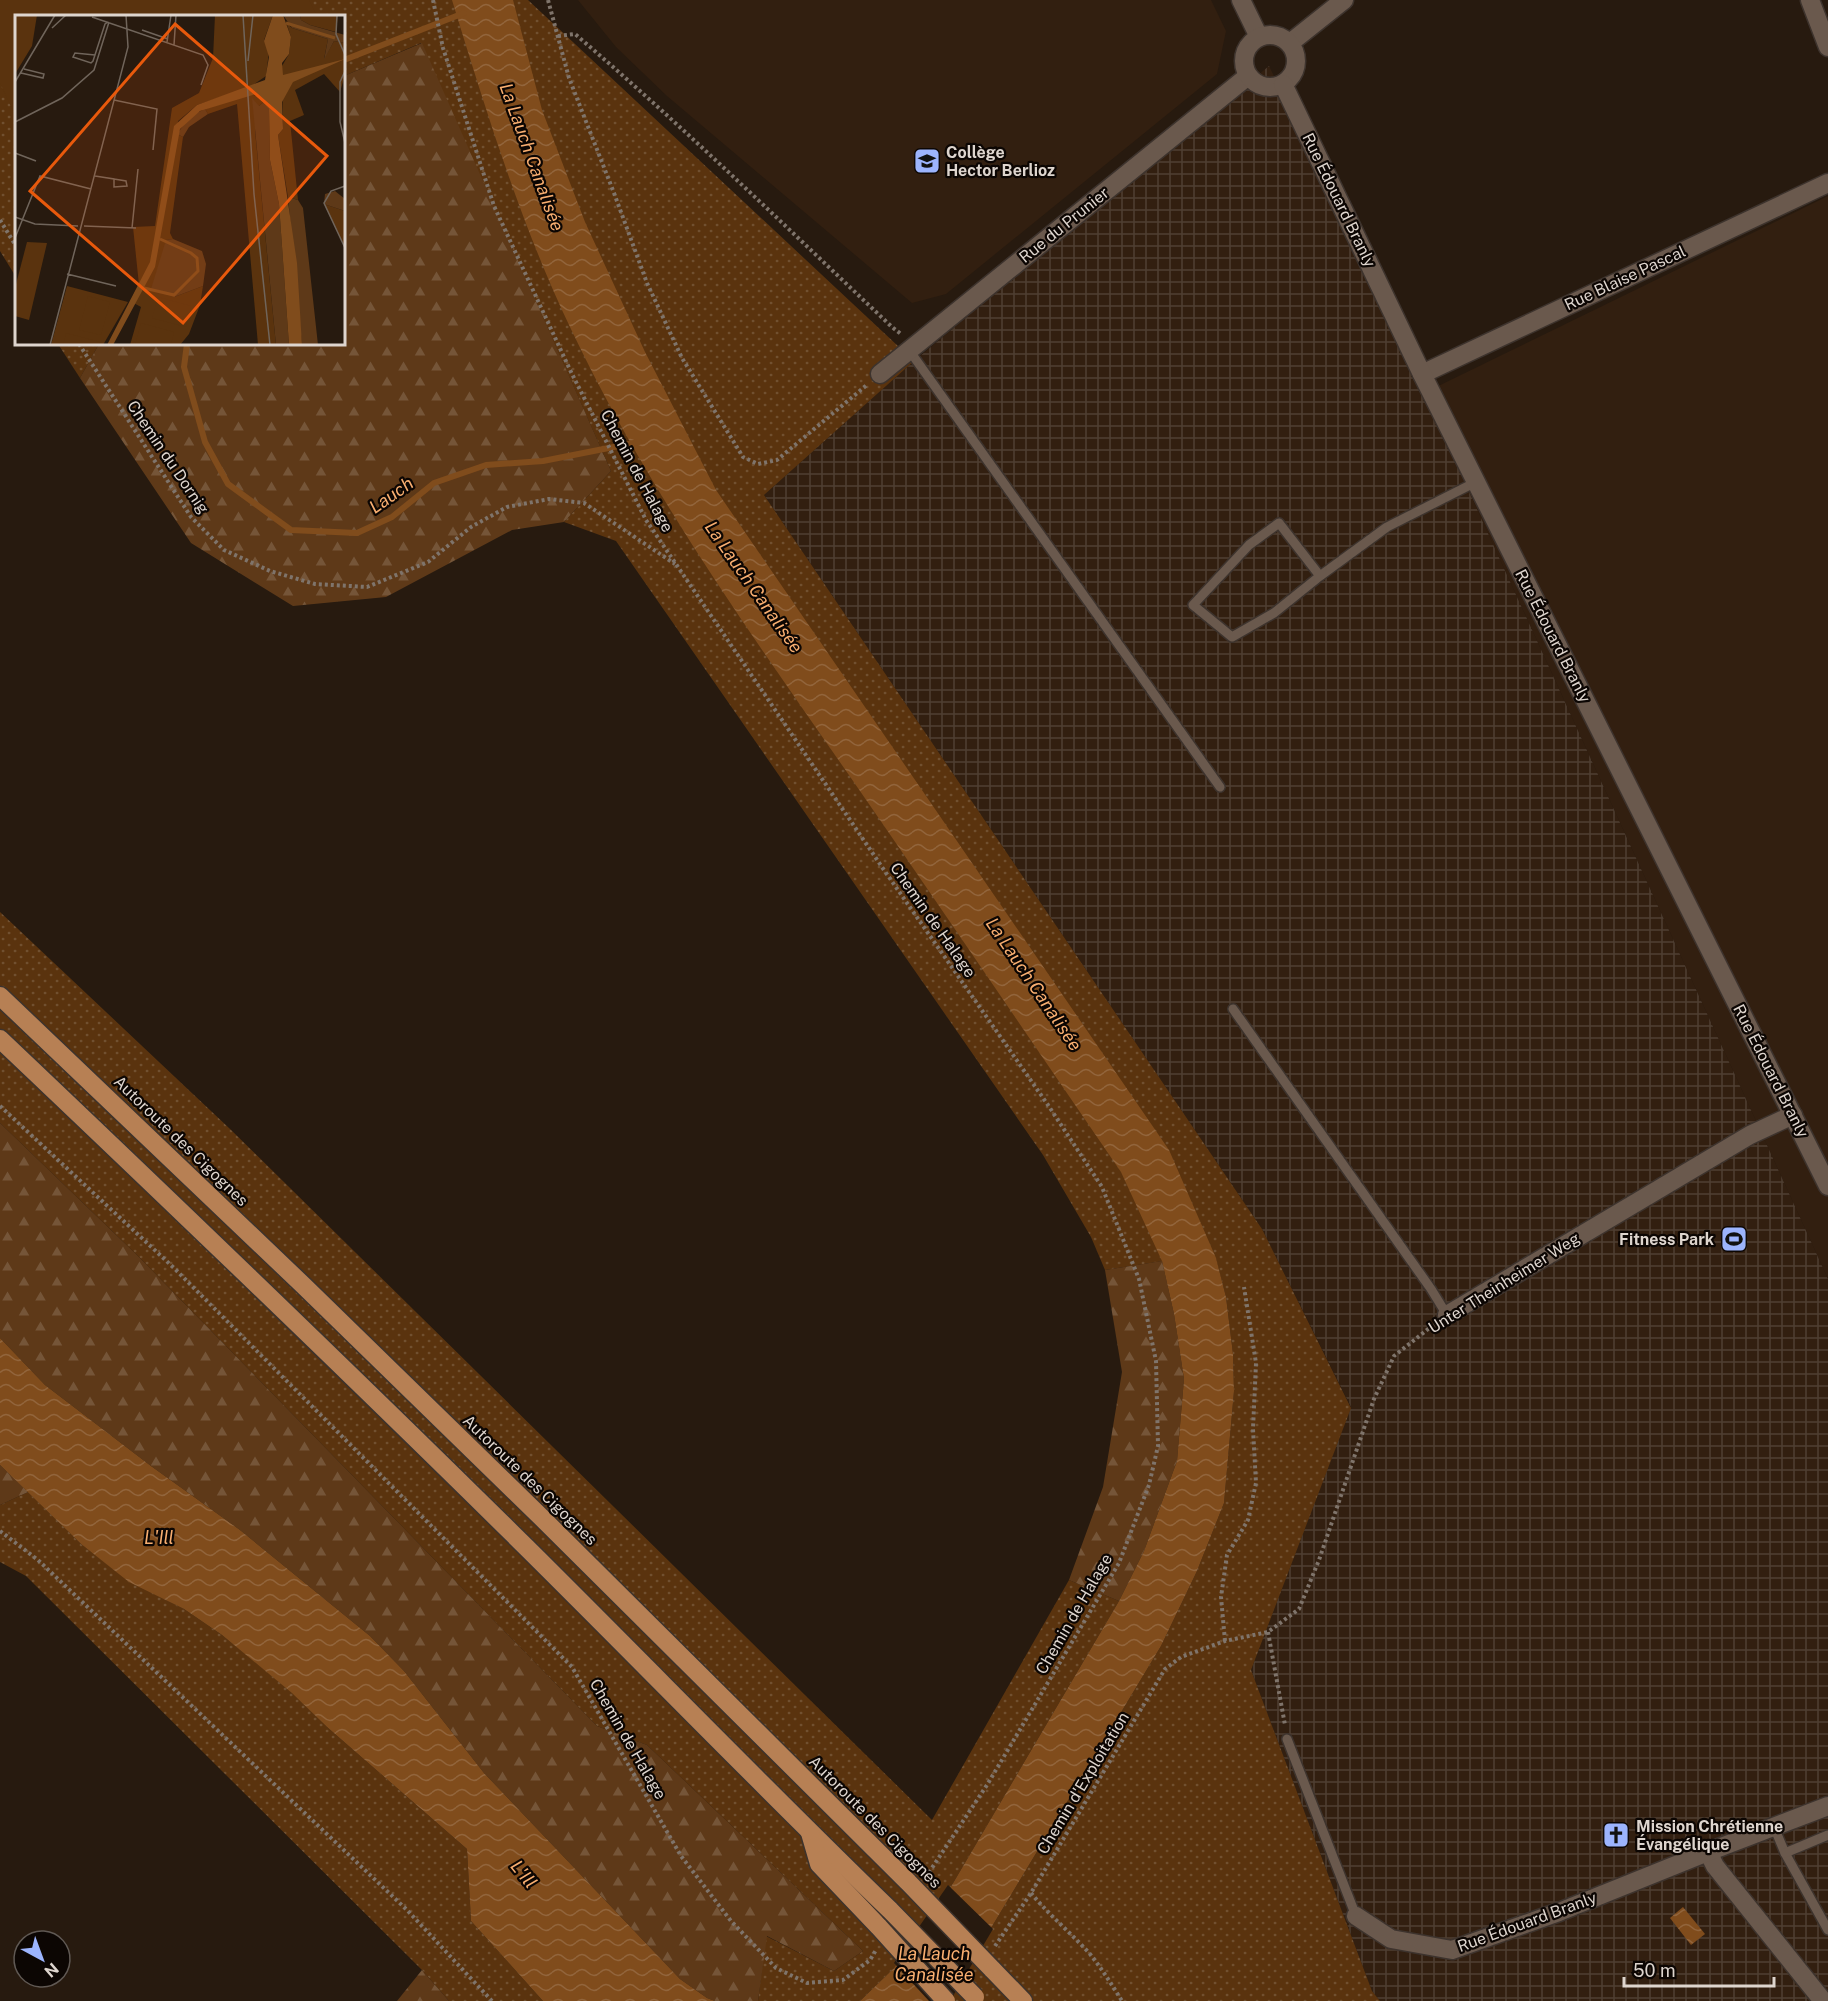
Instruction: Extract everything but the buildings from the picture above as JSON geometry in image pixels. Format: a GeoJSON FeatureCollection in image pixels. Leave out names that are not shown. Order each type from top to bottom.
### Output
{"type":"FeatureCollection","features":[{"type":"Feature","properties":{"kind":"highway","name":"Autoroute des Cigognes"},"geometry":{"type":"LineString","coordinates":[[0,996],[304,1286],[478,1456],[908,1882],[991,1961],[1023,2001]]}},
{"type":"Feature","properties":{"kind":"highway"},"geometry":{"type":"LineString","coordinates":[[0,1039],[315,1340],[616,1636],[977,1999]]}},
{"type":"Feature","properties":{"kind":"highway"},"geometry":{"type":"LineString","coordinates":[[809,1832],[819,1864],[946,2001]]}},
{"type":"Feature","properties":{"kind":"street"},"geometry":{"type":"LineString","coordinates":[[1241,0],[1258,38]]}},
{"type":"Feature","properties":{"kind":"street"},"geometry":{"type":"LineString","coordinates":[[1290,43],[1344,0]]}},
{"type":"Feature","properties":{"kind":"street"},"geometry":{"type":"LineString","coordinates":[[1810,0],[1828,47]]}},
{"type":"Feature","properties":{"kind":"street"},"geometry":{"type":"LineString","coordinates":[[1270,34],[1290,43],[1295,53],[1296,65],[1292,76],[1283,84],[1264,87],[1255,83],[1248,76],[1244,62],[1248,48],[1258,38],[1270,34]]}},
{"type":"Feature","properties":{"kind":"street","name":"Rue du Prunier"},"geometry":{"type":"LineString","coordinates":[[880,374],[1248,76]]}},
{"type":"Feature","properties":{"kind":"street","name":"Rue Édouard Branly"},"geometry":{"type":"LineString","coordinates":[[1283,84],[1422,374],[1828,1186]]}},
{"type":"Feature","properties":{"kind":"street","name":"Rue Blaise Pascal"},"geometry":{"type":"LineString","coordinates":[[1422,374],[1828,183]]}},
{"type":"Feature","properties":{"kind":"street","name":"Unter Theinheimer Weg"},"geometry":{"type":"LineString","coordinates":[[1447,1314],[1750,1135],[1793,1115]]}},
{"type":"Feature","properties":{"kind":"street","name":"Rue Édouard Branly"},"geometry":{"type":"LineString","coordinates":[[1356,1916],[1391,1939],[1452,1950],[1559,1912],[1828,1806]]}},
{"type":"Feature","properties":{"kind":"street"},"geometry":{"type":"LineString","coordinates":[[1708,1852],[1715,1866],[1823,2001]]}},
{"type":"Feature","properties":{"kind":"lane"},"geometry":{"type":"LineString","coordinates":[[913,347],[1024,515],[1047,543],[1220,787]]}},
{"type":"Feature","properties":{"kind":"lane"},"geometry":{"type":"LineString","coordinates":[[1320,576],[1279,523],[1249,545],[1193,604],[1232,637],[1274,613],[1387,527],[1476,482]]}},
{"type":"Feature","properties":{"kind":"lane"},"geometry":{"type":"LineString","coordinates":[[1233,1009],[1447,1314]]}},
{"type":"Feature","properties":{"kind":"lane","name":"Rue Édouard Branly"},"geometry":{"type":"LineString","coordinates":[[1287,1739],[1356,1916]]}},
{"type":"Feature","properties":{"kind":"lane"},"geometry":{"type":"LineString","coordinates":[[1774,1827],[1785,1853],[1828,1930]]}},
{"type":"Feature","properties":{"kind":"lane"},"geometry":{"type":"LineString","coordinates":[[1785,1853],[1828,1835]]}},
{"type":"Feature","properties":{"kind":"path"},"geometry":{"type":"LineString","coordinates":[[548,0],[569,78],[647,283],[682,358],[743,457],[758,464],[777,460],[880,374]]}},
{"type":"Feature","properties":{"kind":"path","name":"Chemin de Halage"},"geometry":{"type":"LineString","coordinates":[[434,2],[443,48],[494,206],[592,413],[646,520],[1102,1187],[1139,1279],[1156,1361],[1158,1446],[1149,1485],[1119,1563],[987,1785],[937,1861]]}},
{"type":"Feature","properties":{"kind":"path"},"geometry":{"type":"LineString","coordinates":[[558,36],[575,34],[646,94],[913,347]]}},
{"type":"Feature","properties":{"kind":"path"},"geometry":{"type":"LineString","coordinates":[[0,220],[15,244]]}},
{"type":"Feature","properties":{"kind":"path","name":"Chemin du Dornig"},"geometry":{"type":"LineString","coordinates":[[80,345],[192,518],[225,550],[270,572],[315,584],[367,587],[428,562],[471,527],[507,507],[549,499],[584,503],[678,566]]}},
{"type":"Feature","properties":{"kind":"path","name":"Chemin de Halage"},"geometry":{"type":"LineString","coordinates":[[0,1106],[174,1268],[572,1667],[681,1856],[731,1921],[776,1968],[807,1983],[843,1980],[870,1960]]}},
{"type":"Feature","properties":{"kind":"path"},"geometry":{"type":"LineString","coordinates":[[1225,1641],[1221,1597],[1227,1555],[1248,1520],[1256,1483],[1253,1429],[1256,1363],[1244,1287]]}},
{"type":"Feature","properties":{"kind":"path","name":"Unter Theinheimer Weg"},"geometry":{"type":"LineString","coordinates":[[1268,1632],[1299,1609],[1319,1560],[1374,1399],[1394,1356],[1447,1314]]}},
{"type":"Feature","properties":{"kind":"path"},"geometry":{"type":"LineString","coordinates":[[0,1531],[38,1560],[407,1910],[492,2001]]}},
{"type":"Feature","properties":{"kind":"path"},"geometry":{"type":"LineString","coordinates":[[1268,1632],[1287,1739]]}},
{"type":"Feature","properties":{"kind":"path","name":"Chemin d'Exploitation"},"geometry":{"type":"LineString","coordinates":[[991,1961],[1165,1669],[1181,1657],[1225,1641],[1268,1632]]}},
{"type":"Feature","properties":{"kind":"path"},"geometry":{"type":"LineString","coordinates":[[1031,1893],[1090,1954],[1111,1981],[1122,2001]]}},
{"type":"Feature","properties":{"kind":"shaded area"},"geometry":{"type":"Polygon","coordinates":[[[0,0],[528,0],[914,361],[764,495],[1262,1229],[1351,1408],[1251,1670],[1372,1991],[1380,2001],[947,2001],[1161,1646],[1197,1571],[1224,1503],[1234,1391],[1233,1354],[1226,1297],[1216,1259],[1163,1261],[1105,1270],[1091,1237],[1043,1155],[616,541],[564,522],[611,471],[421,43],[345,76],[345,15],[15,15],[15,275],[0,251],[0,0]]]}},
{"type":"Feature","properties":{"kind":"shaded area"},"geometry":{"type":"Polygon","coordinates":[[[0,0],[309,0],[316,15],[15,15],[15,115],[0,83],[0,0]]]}},
{"type":"Feature","properties":{"kind":"shaded area","name":"Collège Hector Berlioz"},"geometry":{"type":"Polygon","coordinates":[[[578,0],[1211,0],[1226,31],[1217,74],[946,294],[912,303],[667,96],[616,47],[578,0]]]}},
{"type":"Feature","properties":{"kind":"shaded area"},"geometry":{"type":"Polygon","coordinates":[[[1269,66],[1424,393],[1828,1279],[1828,2001],[1380,2001],[1372,1991],[1251,1670],[1351,1407],[1262,1229],[764,495],[914,361],[1269,66]]]}},
{"type":"Feature","properties":{"kind":"shaded area"},"geometry":{"type":"Polygon","coordinates":[[[1828,196],[1828,1279],[1424,393],[1828,196]]]}},
{"type":"Feature","properties":{"kind":"shaded area"},"geometry":{"type":"Polygon","coordinates":[[[59,345],[98,345],[80,378],[59,345]]]}},
{"type":"Feature","properties":{"kind":"shaded area"},"geometry":{"type":"Polygon","coordinates":[[[0,912],[229,1128],[932,1820],[1069,1580],[1119,1601],[949,1890],[894,1968],[860,2001],[758,2001],[766,1936],[834,1971],[863,1951],[647,1745],[597,1726],[139,1257],[0,1123],[0,912]]]}},
{"type":"Feature","properties":{"kind":"shaded area"},"geometry":{"type":"Polygon","coordinates":[[[28,1492],[81,1544],[129,1581],[184,1609],[222,1635],[293,1693],[327,1727],[467,1849],[471,1921],[543,2001],[449,2001],[422,1970],[26,1576],[0,1562],[0,1505],[28,1492]]]}},
{"type":"Feature","properties":{"kind":"green space"},"geometry":{"type":"Polygon","coordinates":[[[422,43],[611,471],[564,522],[512,530],[386,597],[293,606],[191,543],[80,378],[98,345],[345,345],[345,76],[422,43]]]}},
{"type":"Feature","properties":{"kind":"green space"},"geometry":{"type":"Polygon","coordinates":[[[0,1123],[139,1257],[597,1726],[647,1745],[863,1951],[834,1971],[767,1936],[758,2001],[715,2001],[707,1998],[680,1979],[484,1773],[404,1671],[370,1636],[240,1530],[45,1385],[0,1338],[0,1123]]]}},
{"type":"Feature","properties":{"kind":"green space"},"geometry":{"type":"Polygon","coordinates":[[[1162,1261],[1174,1314],[1184,1379],[1177,1461],[1144,1551],[1119,1601],[1069,1580],[1103,1487],[1122,1372],[1105,1270],[1162,1261]]]}},
{"type":"Feature","properties":{"kind":"green space"},"geometry":{"type":"Polygon","coordinates":[[[0,1465],[28,1492],[0,1505],[0,1465]]]}},
{"type":"Feature","properties":{"kind":"green space"},"geometry":{"type":"Polygon","coordinates":[[[422,1970],[449,2001],[397,2001],[422,1970]]]}},
{"type":"Feature","properties":{"kind":"water","name":"La Lauch Canalisée"},"geometry":{"type":"Polygon","coordinates":[[[452,0],[513,0],[542,110],[585,222],[645,352],[716,490],[1169,1150],[1216,1258],[1226,1297],[1233,1354],[1234,1391],[1224,1503],[1197,1571],[1161,1646],[947,2001],[860,2001],[894,1968],[949,1890],[1119,1601],[1144,1551],[1177,1461],[1184,1379],[1174,1314],[1162,1261],[1121,1172],[738,614],[632,445],[570,327],[535,247],[491,125],[452,0]]]}},
{"type":"Feature","properties":{"kind":"water","name":"L'Ill"},"geometry":{"type":"Polygon","coordinates":[[[0,1338],[45,1385],[240,1530],[370,1636],[404,1671],[484,1773],[680,1979],[715,2001],[543,2001],[471,1921],[467,1849],[327,1727],[292,1693],[222,1635],[184,1609],[129,1582],[81,1544],[0,1465],[0,1338]]]}},
{"type":"Feature","properties":{"kind":"water"},"geometry":{"type":"Polygon","coordinates":[[[1683,1907],[1705,1934],[1691,1945],[1670,1918],[1683,1907]]]}},
{"type":"Feature","properties":{"kind":"pier"},"geometry":{"type":"Polygon","coordinates":[[[948,1885],[993,1929],[950,2001],[929,2001],[894,1963],[948,1885]]]}},
{"type":"Feature","properties":{"kind":"waterway","name":"Lauch"},"geometry":{"type":"LineString","coordinates":[[345,60],[464,13]]}},
{"type":"Feature","properties":{"kind":"waterway","name":"Lauch"},"geometry":{"type":"LineString","coordinates":[[187,345],[184,367],[205,442],[228,484],[291,530],[357,533],[392,517],[434,483],[486,465],[543,461],[639,442]]}},
{"type":"Feature","properties":{"kind":"place","name":"Collège Hector Berlioz"},"geometry":{"type":"Point","coordinates":[927,161]}},
{"type":"Feature","properties":{"kind":"place","name":"Fitness Park"},"geometry":{"type":"Point","coordinates":[1734,1239]}},
{"type":"Feature","properties":{"kind":"place","name":"Mission Chrétienne Évangélique"},"geometry":{"type":"Point","coordinates":[1616,1835]}}]}
